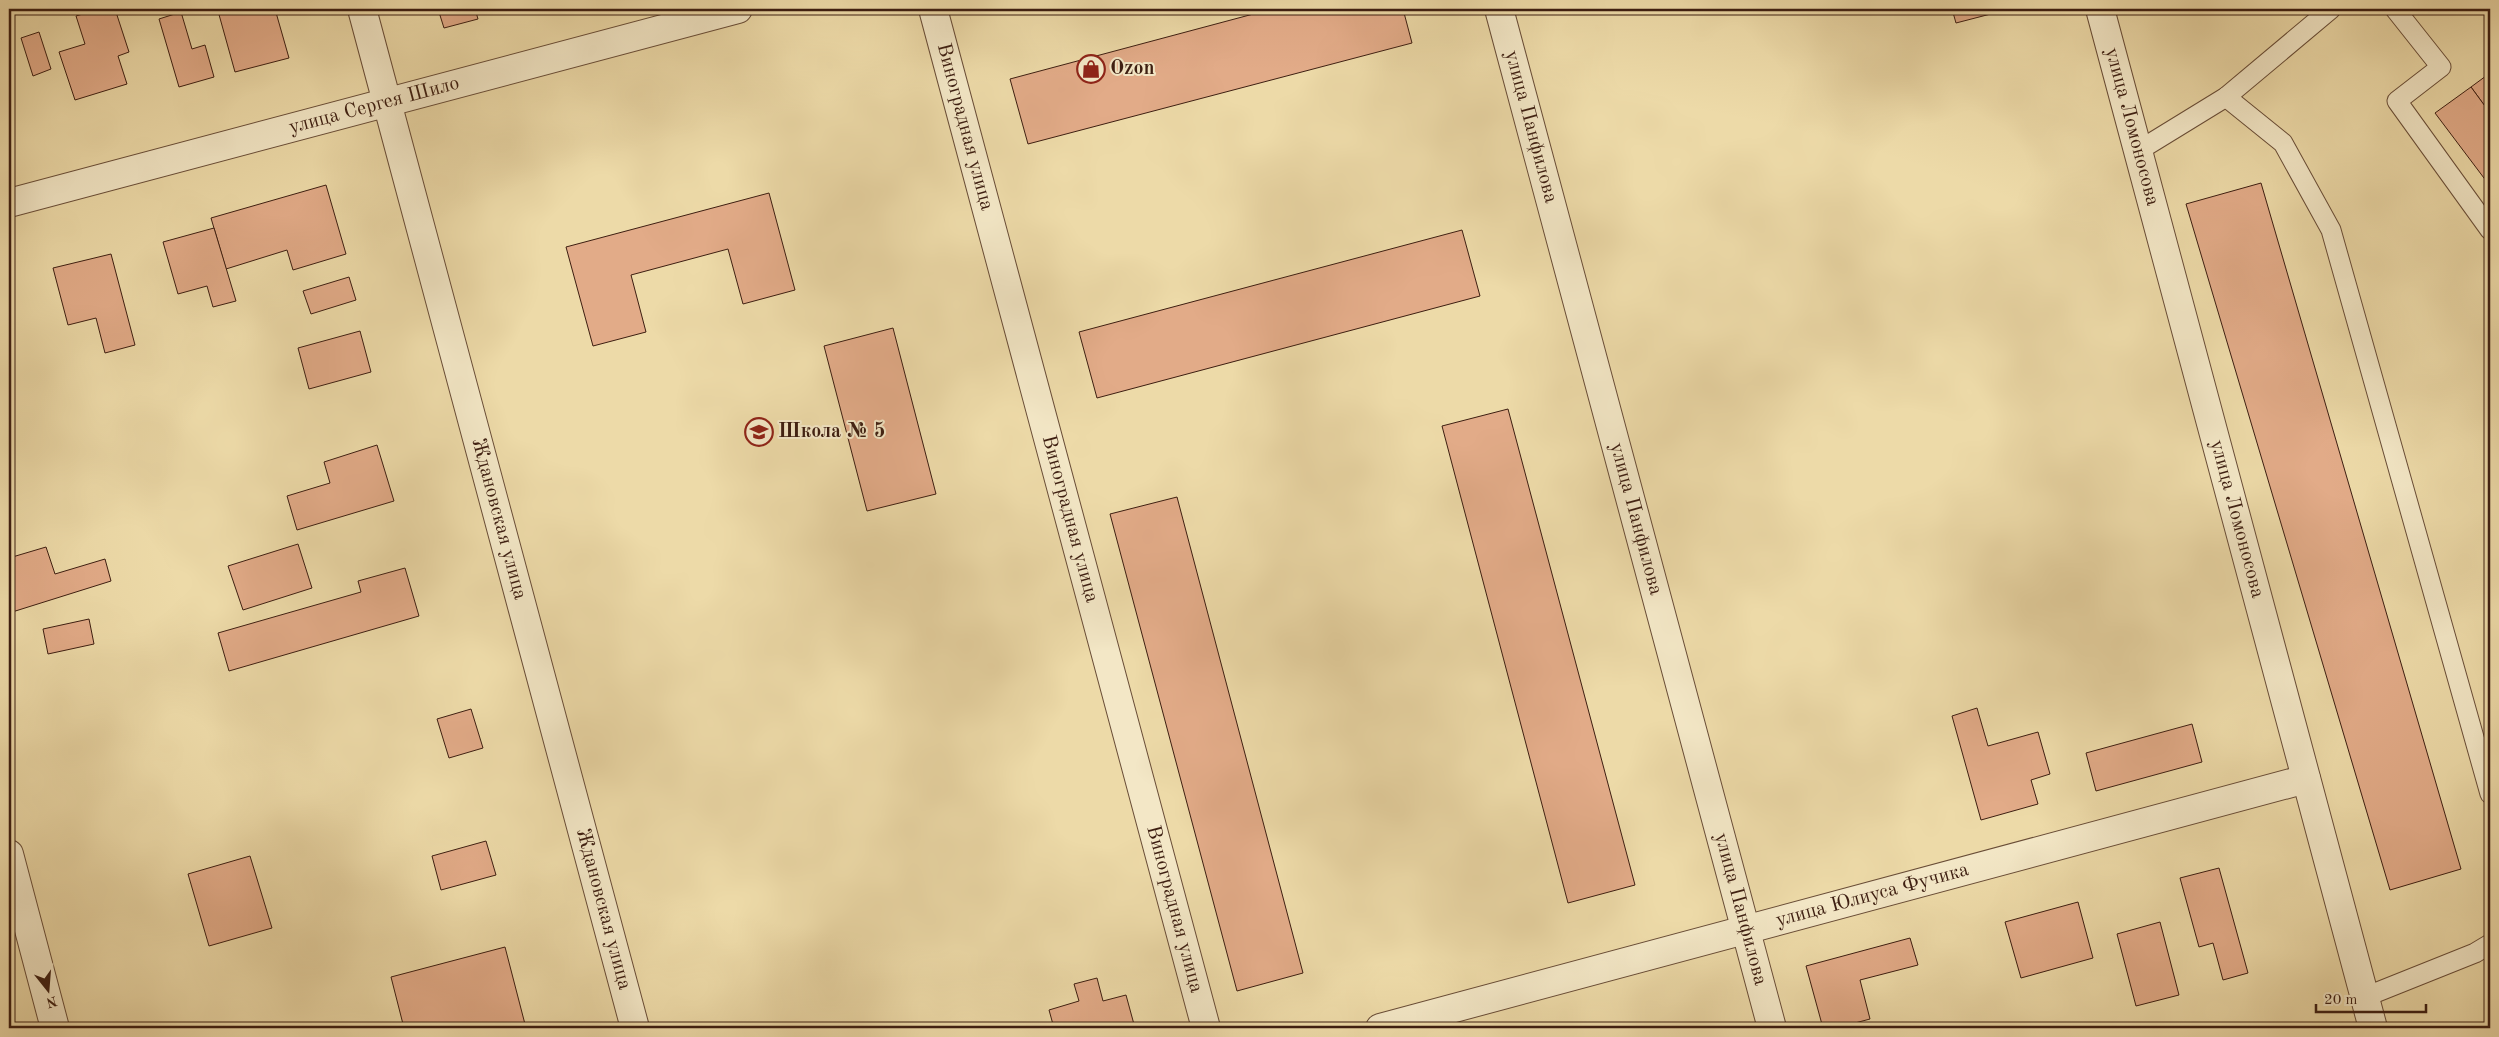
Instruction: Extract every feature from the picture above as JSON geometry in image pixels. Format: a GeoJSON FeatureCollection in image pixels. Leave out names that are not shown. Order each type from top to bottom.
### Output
{"type":"FeatureCollection","features":[{"type":"Feature","properties":{"kind":"street","name":"Ждановская улица"},"geometry":{"type":"LineString","coordinates":[[362,9],[635,1028]]}},
{"type":"Feature","properties":{"kind":"street","name":"улица Сергея Шило"},"geometry":{"type":"LineString","coordinates":[[9,203],[738,9]]}},
{"type":"Feature","properties":{"kind":"street","name":"Виноградная улица"},"geometry":{"type":"LineString","coordinates":[[933,9],[1206,1028]]}},
{"type":"Feature","properties":{"kind":"street","name":"улица Панфилова"},"geometry":{"type":"LineString","coordinates":[[1499,9],[1772,1028]]}},
{"type":"Feature","properties":{"kind":"street","name":"улица Ломоносова"},"geometry":{"type":"LineString","coordinates":[[2100,9],[2373,1028]]}},
{"type":"Feature","properties":{"kind":"street","name":"улица Юлиуса Фучика"},"geometry":{"type":"LineString","coordinates":[[1380,1028],[2306,779]]}},
{"type":"Feature","properties":{"kind":"street"},"geometry":{"type":"LineString","coordinates":[[9,854],[55,1028]]}},
{"type":"Feature","properties":{"kind":"lane"},"geometry":{"type":"LineString","coordinates":[[2138,151],[2226,97],[2331,9]]}},
{"type":"Feature","properties":{"kind":"lane"},"geometry":{"type":"LineString","coordinates":[[2395,9],[2441,67],[2397,101],[2490,230]]}},
{"type":"Feature","properties":{"kind":"lane"},"geometry":{"type":"LineString","coordinates":[[2226,97],[2283,143],[2331,230],[2490,794]]}},
{"type":"Feature","properties":{"kind":"lane"},"geometry":{"type":"LineString","coordinates":[[2365,997],[2475,953],[2490,944]]}},
{"type":"Feature","properties":{"kind":"building"},"geometry":{"type":"Polygon","coordinates":[[[99,9],[115,9],[129,52],[118,56],[127,84],[75,100],[59,52],[85,44],[76,16],[99,9]]]}},
{"type":"Feature","properties":{"kind":"building"},"geometry":{"type":"Polygon","coordinates":[[[226,9],[275,9],[289,58],[235,72],[218,11],[226,9]]]}},
{"type":"Feature","properties":{"kind":"building"},"geometry":{"type":"Polygon","coordinates":[[[438,9],[475,9],[478,19],[444,28],[438,9]]]}},
{"type":"Feature","properties":{"kind":"building"},"geometry":{"type":"Polygon","coordinates":[[[1272,9],[1403,9],[1412,43],[1028,144],[1010,79],[1272,9]]]}},
{"type":"Feature","properties":{"kind":"building"},"geometry":{"type":"Polygon","coordinates":[[[1952,9],[2006,9],[2006,10],[1956,23],[1952,9]]]}},
{"type":"Feature","properties":{"kind":"building"},"geometry":{"type":"Polygon","coordinates":[[[181,12],[192,49],[205,45],[214,77],[179,87],[159,19],[181,12]]]}},
{"type":"Feature","properties":{"kind":"building"},"geometry":{"type":"Polygon","coordinates":[[[39,32],[51,69],[33,76],[21,38],[39,32]]]}},
{"type":"Feature","properties":{"kind":"building"},"geometry":{"type":"Polygon","coordinates":[[[2490,73],[2490,113],[2471,87],[2490,73]]]}},
{"type":"Feature","properties":{"kind":"building"},"geometry":{"type":"Polygon","coordinates":[[[2471,87],[2490,113],[2490,186],[2435,113],[2471,87]]]}},
{"type":"Feature","properties":{"kind":"building"},"geometry":{"type":"Polygon","coordinates":[[[2261,183],[2461,869],[2390,890],[2186,204],[2261,183]]]}},
{"type":"Feature","properties":{"kind":"building"},"geometry":{"type":"Polygon","coordinates":[[[326,185],[346,254],[293,270],[287,250],[226,269],[211,218],[326,185]]]}},
{"type":"Feature","properties":{"kind":"building"},"geometry":{"type":"Polygon","coordinates":[[[769,193],[795,290],[743,304],[728,249],[631,275],[646,332],[593,346],[566,247],[769,193]]]}},
{"type":"Feature","properties":{"kind":"building"},"geometry":{"type":"Polygon","coordinates":[[[214,228],[236,301],[213,307],[207,286],[178,294],[163,242],[214,228]]]}},
{"type":"Feature","properties":{"kind":"building"},"geometry":{"type":"Polygon","coordinates":[[[1462,230],[1480,296],[1097,398],[1079,332],[1462,230]]]}},
{"type":"Feature","properties":{"kind":"building"},"geometry":{"type":"Polygon","coordinates":[[[111,254],[135,345],[105,353],[96,318],[68,325],[53,268],[111,254]]]}},
{"type":"Feature","properties":{"kind":"building"},"geometry":{"type":"Polygon","coordinates":[[[349,277],[356,300],[311,314],[303,291],[349,277]]]}},
{"type":"Feature","properties":{"kind":"building"},"geometry":{"type":"Polygon","coordinates":[[[893,328],[936,494],[867,511],[824,346],[893,328]]]}},
{"type":"Feature","properties":{"kind":"building"},"geometry":{"type":"Polygon","coordinates":[[[360,331],[371,372],[309,389],[298,348],[360,331]]]}},
{"type":"Feature","properties":{"kind":"building"},"geometry":{"type":"Polygon","coordinates":[[[1508,409],[1635,885],[1568,903],[1442,426],[1508,409]]]}},
{"type":"Feature","properties":{"kind":"building"},"geometry":{"type":"Polygon","coordinates":[[[377,445],[394,501],[297,530],[287,496],[330,483],[324,462],[377,445]]]}},
{"type":"Feature","properties":{"kind":"building"},"geometry":{"type":"Polygon","coordinates":[[[1177,497],[1303,973],[1237,991],[1110,514],[1177,497]]]}},
{"type":"Feature","properties":{"kind":"building"},"geometry":{"type":"Polygon","coordinates":[[[298,544],[312,588],[243,610],[228,566],[298,544]]]}},
{"type":"Feature","properties":{"kind":"building"},"geometry":{"type":"Polygon","coordinates":[[[46,547],[55,574],[105,559],[111,581],[9,613],[9,558],[46,547]]]}},
{"type":"Feature","properties":{"kind":"building"},"geometry":{"type":"Polygon","coordinates":[[[405,568],[419,616],[229,671],[218,633],[361,592],[358,581],[405,568]]]}},
{"type":"Feature","properties":{"kind":"building"},"geometry":{"type":"Polygon","coordinates":[[[89,619],[94,644],[48,654],[43,629],[89,619]]]}},
{"type":"Feature","properties":{"kind":"building"},"geometry":{"type":"Polygon","coordinates":[[[1977,708],[1988,746],[2038,732],[2050,774],[2031,780],[2038,804],[1981,820],[1952,716],[1977,708]]]}},
{"type":"Feature","properties":{"kind":"building"},"geometry":{"type":"Polygon","coordinates":[[[471,709],[483,748],[449,758],[437,719],[471,709]]]}},
{"type":"Feature","properties":{"kind":"building"},"geometry":{"type":"Polygon","coordinates":[[[2192,724],[2202,762],[2096,791],[2086,753],[2192,724]]]}},
{"type":"Feature","properties":{"kind":"building"},"geometry":{"type":"Polygon","coordinates":[[[486,841],[496,875],[441,890],[432,856],[486,841]]]}},
{"type":"Feature","properties":{"kind":"building"},"geometry":{"type":"Polygon","coordinates":[[[250,856],[272,928],[209,946],[188,874],[250,856]]]}},
{"type":"Feature","properties":{"kind":"building"},"geometry":{"type":"Polygon","coordinates":[[[2219,868],[2248,973],[2223,980],[2213,943],[2199,947],[2180,878],[2219,868]]]}},
{"type":"Feature","properties":{"kind":"building"},"geometry":{"type":"Polygon","coordinates":[[[2078,902],[2093,958],[2021,978],[2005,922],[2078,902]]]}},
{"type":"Feature","properties":{"kind":"building"},"geometry":{"type":"Polygon","coordinates":[[[2160,922],[2179,995],[2136,1006],[2117,934],[2160,922]]]}},
{"type":"Feature","properties":{"kind":"building"},"geometry":{"type":"Polygon","coordinates":[[[1910,938],[1918,965],[1860,980],[1870,1019],[1836,1028],[1823,1028],[1806,966],[1910,938]]]}},
{"type":"Feature","properties":{"kind":"building"},"geometry":{"type":"Polygon","coordinates":[[[505,947],[526,1028],[404,1028],[391,977],[505,947]]]}},
{"type":"Feature","properties":{"kind":"building"},"geometry":{"type":"Polygon","coordinates":[[[1097,978],[1103,1001],[1126,995],[1135,1028],[1054,1028],[1049,1010],[1079,1001],[1074,984],[1097,978]]]}},
{"type":"Feature","properties":{"kind":"place","name":"Ozon"},"geometry":{"type":"Point","coordinates":[1091,69]}},
{"type":"Feature","properties":{"kind":"place","name":"Школа № 5"},"geometry":{"type":"Point","coordinates":[759,432]}}]}
